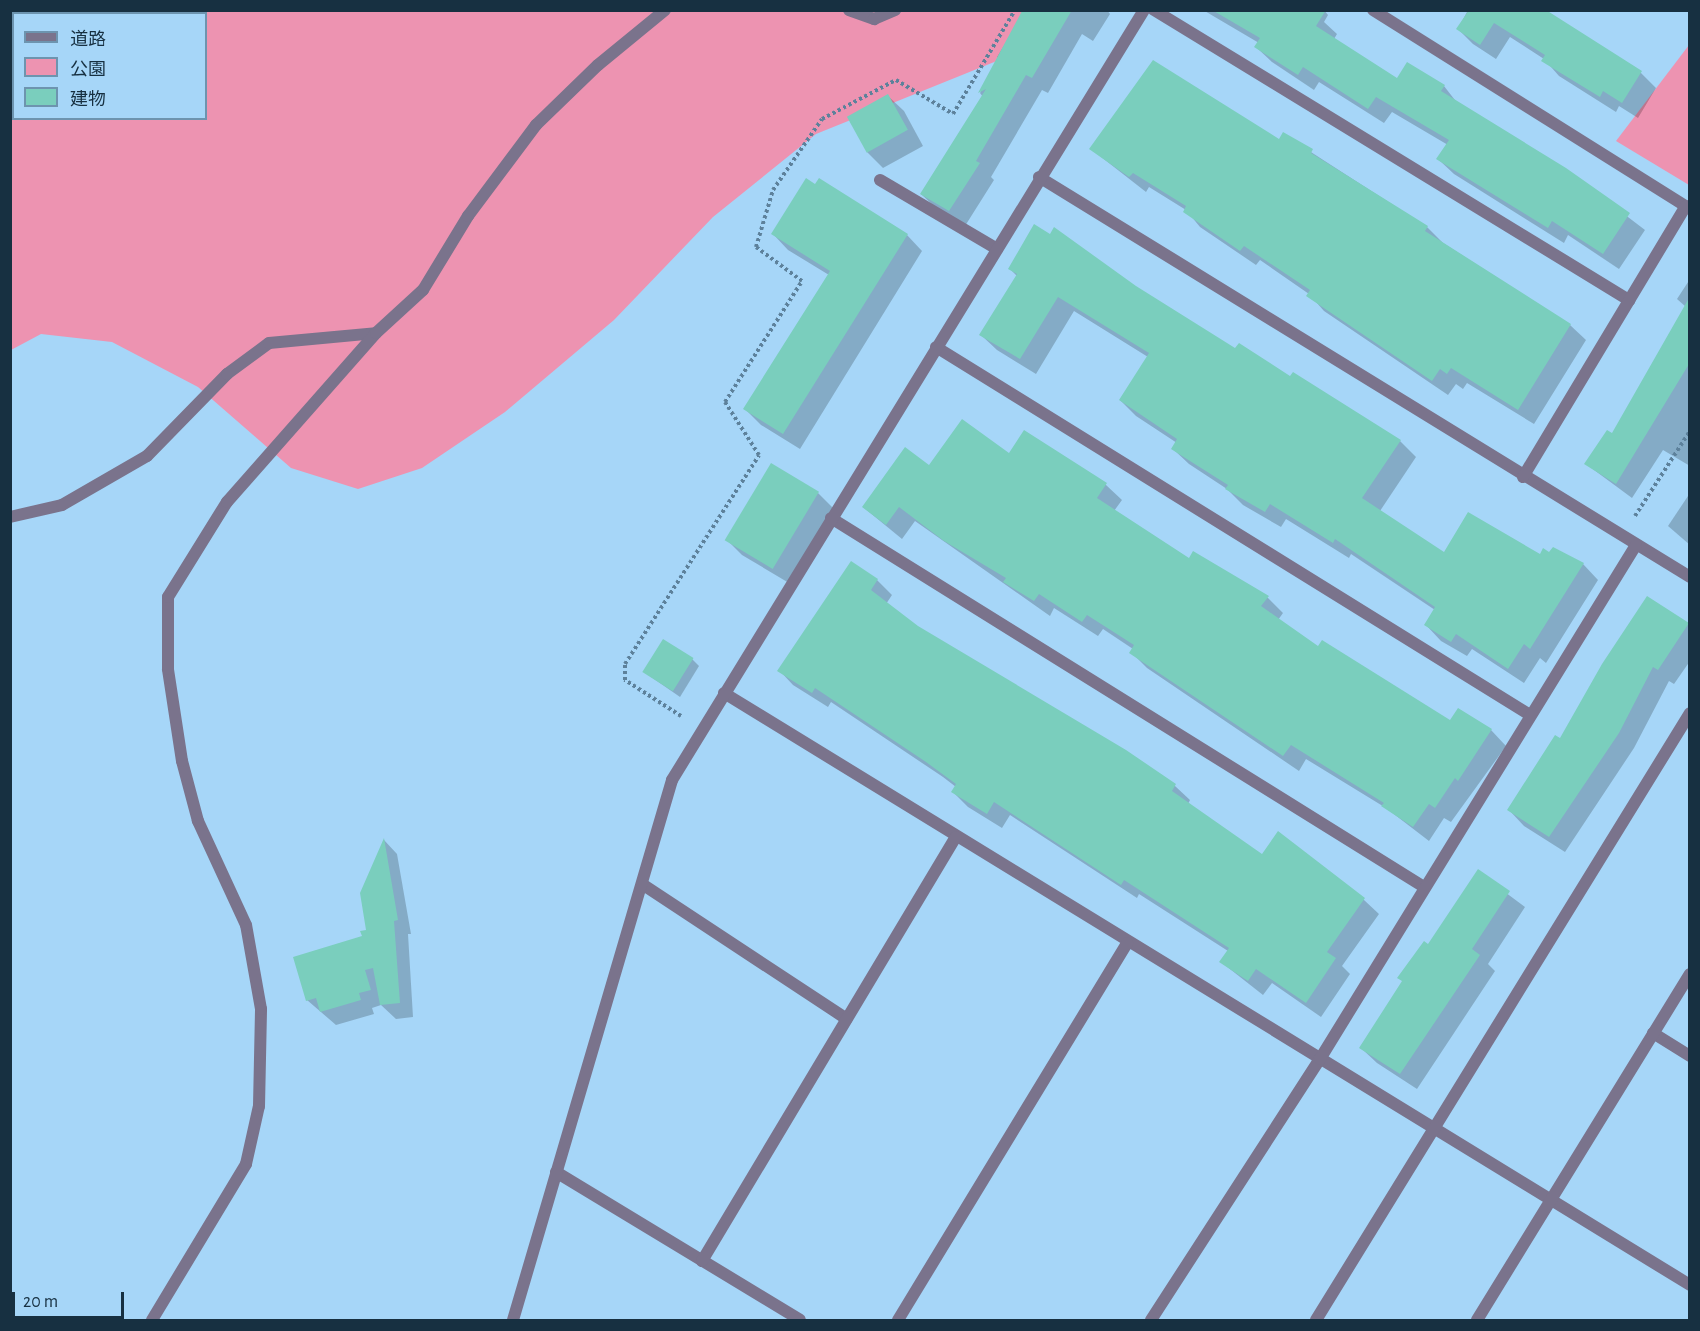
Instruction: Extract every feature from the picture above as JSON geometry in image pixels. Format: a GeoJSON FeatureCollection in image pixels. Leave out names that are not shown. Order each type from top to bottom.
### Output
{"type":"FeatureCollection","features":[{"type":"Feature","properties":{"kind":"street"},"geometry":{"type":"LineString","coordinates":[[152,1320],[246,1164],[259,1106],[261,1030],[261,1009],[246,925],[198,821],[182,761],[168,669],[168,597],[227,502],[376,333],[423,290],[468,216],[536,125],[598,65],[665,10]]}},
{"type":"Feature","properties":{"kind":"street"},"geometry":{"type":"LineString","coordinates":[[849,10],[874,19],[895,10]]}},
{"type":"Feature","properties":{"kind":"street"},"geometry":{"type":"LineString","coordinates":[[513,1320],[672,780],[1039,177],[1144,10]]}},
{"type":"Feature","properties":{"kind":"street"},"geometry":{"type":"LineString","coordinates":[[1154,10],[1629,300]]}},
{"type":"Feature","properties":{"kind":"street"},"geometry":{"type":"LineString","coordinates":[[1373,10],[1688,208],[1629,300],[1523,477]]}},
{"type":"Feature","properties":{"kind":"street"},"geometry":{"type":"LineString","coordinates":[[1039,177],[1523,477],[1689,577]]}},
{"type":"Feature","properties":{"kind":"street"},"geometry":{"type":"LineString","coordinates":[[880,180],[997,249]]}},
{"type":"Feature","properties":{"kind":"street"},"geometry":{"type":"LineString","coordinates":[[10,517],[62,505],[147,456],[227,374],[269,343],[376,333]]}},
{"type":"Feature","properties":{"kind":"street"},"geometry":{"type":"LineString","coordinates":[[936,347],[1530,715]]}},
{"type":"Feature","properties":{"kind":"street"},"geometry":{"type":"LineString","coordinates":[[831,518],[1424,887]]}},
{"type":"Feature","properties":{"kind":"street"},"geometry":{"type":"LineString","coordinates":[[1151,1320],[1320,1059],[1636,545]]}},
{"type":"Feature","properties":{"kind":"street"},"geometry":{"type":"LineString","coordinates":[[724,693],[1127,943],[1689,1285]]}},
{"type":"Feature","properties":{"kind":"street"},"geometry":{"type":"LineString","coordinates":[[1316,1320],[1689,713]]}},
{"type":"Feature","properties":{"kind":"street"},"geometry":{"type":"LineString","coordinates":[[702,1261],[956,837]]}},
{"type":"Feature","properties":{"kind":"street"},"geometry":{"type":"LineString","coordinates":[[642,884],[847,1019]]}},
{"type":"Feature","properties":{"kind":"street"},"geometry":{"type":"LineString","coordinates":[[898,1320],[1127,943]]}},
{"type":"Feature","properties":{"kind":"street"},"geometry":{"type":"LineString","coordinates":[[1477,1320],[1689,974]]}},
{"type":"Feature","properties":{"kind":"street"},"geometry":{"type":"LineString","coordinates":[[1653,1033],[1689,1056]]}},
{"type":"Feature","properties":{"kind":"street"},"geometry":{"type":"LineString","coordinates":[[556,1172],[800,1320]]}},
{"type":"Feature","properties":{"kind":"path"},"geometry":{"type":"LineString","coordinates":[[702,729],[625,681],[625,664],[759,455],[725,402],[802,281],[756,247],[773,189],[822,119],[896,80],[953,114],[1015,10]]}},
{"type":"Feature","properties":{"kind":"path"},"geometry":{"type":"LineString","coordinates":[[1622,537],[1689,431]]}},
{"type":"Feature","properties":{"kind":"green space"},"geometry":{"type":"Polygon","coordinates":[[[11,11],[1037,11],[1014,54],[816,134],[713,217],[614,320],[505,412],[422,468],[358,489],[291,468],[198,387],[112,342],[41,334],[11,350],[11,11]]]}},
{"type":"Feature","properties":{"kind":"green space"},"geometry":{"type":"Polygon","coordinates":[[[1689,45],[1689,185],[1616,141],[1689,45]]]}},
{"type":"Feature","properties":{"kind":"building"},"geometry":{"type":"Polygon","coordinates":[[[1072,10],[1032,78],[1026,75],[976,161],[980,163],[949,211],[920,194],[986,89],[978,93],[1022,11],[1072,10]]]}},
{"type":"Feature","properties":{"kind":"building"},"geometry":{"type":"Polygon","coordinates":[[[1212,10],[1326,10],[1316,26],[1397,78],[1407,62],[1445,85],[1441,91],[1566,168],[1630,213],[1603,254],[1552,221],[1548,228],[1436,159],[1449,140],[1376,97],[1368,109],[1303,67],[1298,75],[1254,47],[1260,38],[1212,10]]]}},
{"type":"Feature","properties":{"kind":"building"},"geometry":{"type":"Polygon","coordinates":[[[1469,10],[1546,10],[1642,71],[1622,103],[1603,91],[1600,97],[1541,61],[1545,55],[1494,23],[1480,45],[1456,29],[1469,10]]]}},
{"type":"Feature","properties":{"kind":"building"},"geometry":{"type":"Polygon","coordinates":[[[1153,60],[1279,139],[1283,132],[1313,149],[1311,153],[1428,226],[1425,231],[1571,324],[1518,410],[1451,368],[1447,374],[1440,369],[1432,381],[1306,296],[1310,290],[1244,246],[1240,251],[1183,212],[1186,206],[1133,173],[1129,177],[1089,149],[1153,60]]]}},
{"type":"Feature","properties":{"kind":"building"},"geometry":{"type":"Polygon","coordinates":[[[888,94],[908,130],[867,153],[847,117],[888,94]]]}},
{"type":"Feature","properties":{"kind":"building"},"geometry":{"type":"Polygon","coordinates":[[[806,178],[815,184],[819,178],[908,234],[783,434],[743,409],[830,271],[771,234],[806,178]]]}},
{"type":"Feature","properties":{"kind":"building"},"geometry":{"type":"Polygon","coordinates":[[[1034,224],[1050,234],[1054,227],[1136,286],[1235,348],[1239,343],[1290,376],[1293,372],[1401,440],[1362,498],[1444,552],[1468,512],[1540,554],[1543,548],[1549,552],[1553,547],[1584,563],[1530,649],[1524,644],[1508,669],[1456,634],[1451,642],[1424,625],[1435,607],[1335,539],[1333,543],[1270,504],[1265,512],[1225,489],[1228,485],[1171,449],[1177,439],[1119,400],[1149,353],[1058,297],[1020,359],[979,335],[1017,274],[1008,269],[1034,224]]]}},
{"type":"Feature","properties":{"kind":"building"},"geometry":{"type":"Polygon","coordinates":[[[1689,298],[1689,364],[1616,484],[1584,464],[1607,430],[1612,433],[1689,298]]]}},
{"type":"Feature","properties":{"kind":"building"},"geometry":{"type":"Polygon","coordinates":[[[962,419],[1009,453],[1024,430],[1107,483],[1097,498],[1189,558],[1193,551],[1269,596],[1261,606],[1318,646],[1322,640],[1450,720],[1458,708],[1492,729],[1458,781],[1455,778],[1435,808],[1429,804],[1413,827],[1381,806],[1384,803],[1291,745],[1283,756],[1129,653],[1134,645],[1087,615],[1082,622],[1039,594],[1034,601],[1003,582],[1006,578],[944,541],[899,507],[886,525],[862,507],[905,447],[929,465],[962,419]]]}},
{"type":"Feature","properties":{"kind":"building"},"geometry":{"type":"Polygon","coordinates":[[[771,463],[819,492],[773,569],[725,540],[771,463]]]}},
{"type":"Feature","properties":{"kind":"building"},"geometry":{"type":"Polygon","coordinates":[[[851,561],[878,579],[871,590],[918,626],[1126,750],[1176,784],[1172,791],[1262,854],[1278,831],[1365,898],[1327,952],[1336,958],[1306,1003],[1256,969],[1248,981],[1219,962],[1229,948],[1124,880],[1121,885],[994,802],[987,814],[951,792],[956,784],[926,762],[815,688],[812,693],[777,671],[851,561]]]}},
{"type":"Feature","properties":{"kind":"building"},"geometry":{"type":"Polygon","coordinates":[[[1647,596],[1689,623],[1658,670],[1653,667],[1619,733],[1549,837],[1507,810],[1555,735],[1560,738],[1602,664],[1647,596]]]}},
{"type":"Feature","properties":{"kind":"building"},"geometry":{"type":"Polygon","coordinates":[[[663,639],[694,658],[673,691],[642,672],[663,639]]]}},
{"type":"Feature","properties":{"kind":"building"},"geometry":{"type":"Polygon","coordinates":[[[384,838],[398,920],[394,921],[400,1003],[380,1005],[373,968],[365,970],[371,990],[359,993],[361,1000],[320,1012],[316,998],[306,1001],[293,957],[362,936],[360,931],[366,930],[360,893],[384,838]]]}},
{"type":"Feature","properties":{"kind":"building"},"geometry":{"type":"Polygon","coordinates":[[[1478,869],[1510,891],[1472,949],[1480,955],[1400,1074],[1359,1048],[1402,981],[1397,978],[1424,941],[1428,944],[1478,869]]]}}]}
